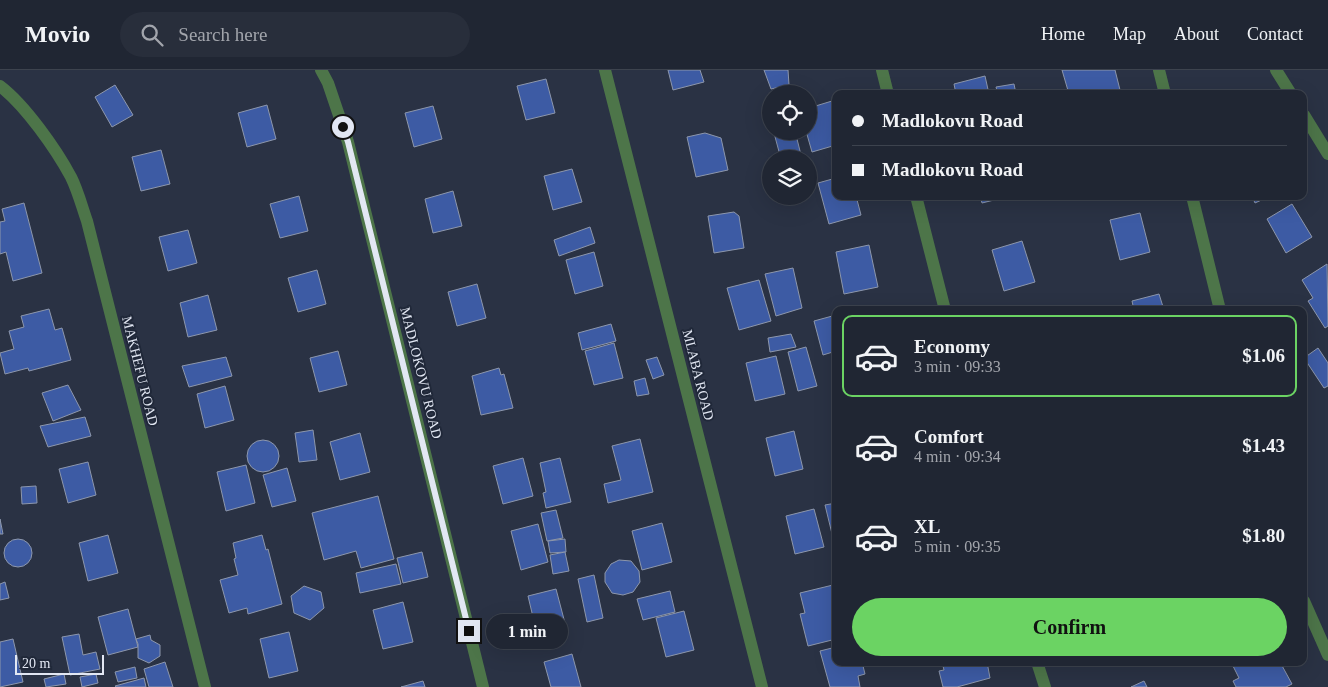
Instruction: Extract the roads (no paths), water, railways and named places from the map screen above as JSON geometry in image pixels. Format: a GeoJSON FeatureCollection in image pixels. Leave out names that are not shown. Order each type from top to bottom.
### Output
{"type":"FeatureCollection","features":[{"type":"Feature","properties":{"kind":"street","name":"MADLOKOVU ROAD"},"geometry":{"type":"LineString","coordinates":[[320,70],[328,83],[348,142],[483,687]]}},
{"type":"Feature","properties":{"kind":"street","name":"MLABA ROAD"},"geometry":{"type":"LineString","coordinates":[[605,70],[762,687]]}},
{"type":"Feature","properties":{"kind":"street"},"geometry":{"type":"LineString","coordinates":[[882,70],[887,90]]}},
{"type":"Feature","properties":{"kind":"street"},"geometry":{"type":"LineString","coordinates":[[1159,70],[1164,90]]}},
{"type":"Feature","properties":{"kind":"street"},"geometry":{"type":"LineString","coordinates":[[1276,70],[1288,90]]}},
{"type":"Feature","properties":{"kind":"street","name":"MAKHEFU ROAD"},"geometry":{"type":"LineString","coordinates":[[0,86],[13,95],[53,147],[72,179],[87,221],[205,687]]}},
{"type":"Feature","properties":{"kind":"street"},"geometry":{"type":"LineString","coordinates":[[1307,120],[1328,154]]}},
{"type":"Feature","properties":{"kind":"street"},"geometry":{"type":"LineString","coordinates":[[917,200],[944,306]]}},
{"type":"Feature","properties":{"kind":"street"},"geometry":{"type":"LineString","coordinates":[[1193,200],[1219,306]]}},
{"type":"Feature","properties":{"kind":"street"},"geometry":{"type":"LineString","coordinates":[[1307,608],[1328,655]]}},
{"type":"Feature","properties":{"kind":"street"},"geometry":{"type":"LineString","coordinates":[[1038,666],[1045,687]]}}]}
